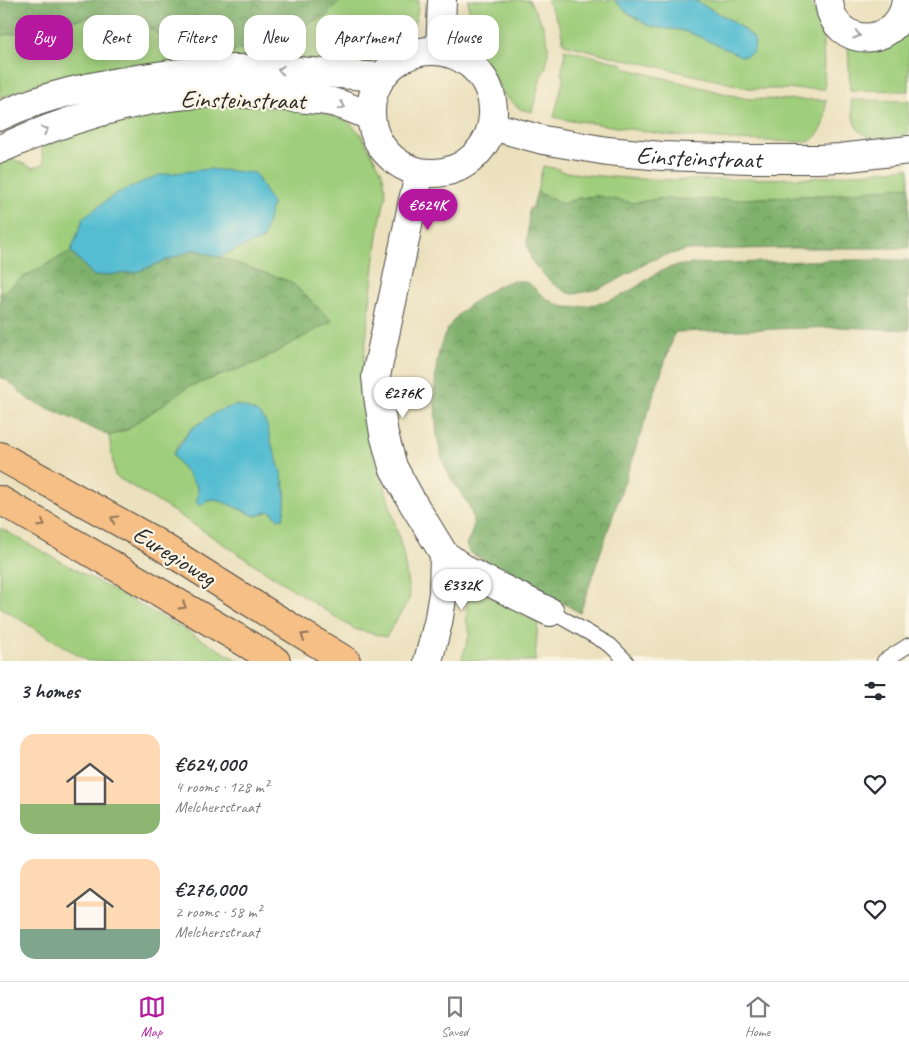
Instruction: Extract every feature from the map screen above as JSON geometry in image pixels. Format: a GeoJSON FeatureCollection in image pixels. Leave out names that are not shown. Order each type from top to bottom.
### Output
{"type":"FeatureCollection","features":[{"type":"Feature","properties":{"kind":"main road","name":"Euregioweg"},"geometry":{"type":"LineString","coordinates":[[0,456],[152,540],[346,661]]}},
{"type":"Feature","properties":{"kind":"main road","name":"Euregioweg"},"geometry":{"type":"LineString","coordinates":[[0,500],[276,661]]}},
{"type":"Feature","properties":{"kind":"street"},"geometry":{"type":"LineString","coordinates":[[441,15],[442,0]]}},
{"type":"Feature","properties":{"kind":"street"},"geometry":{"type":"LineString","coordinates":[[829,0],[831,12],[836,22],[845,31],[856,36],[868,38],[881,35],[891,29],[900,20],[905,9],[906,0]]}},
{"type":"Feature","properties":{"kind":"street"},"geometry":{"type":"LineString","coordinates":[[428,51],[422,51],[406,57],[390,67],[382,77],[373,98],[372,116],[375,134],[381,144],[388,154],[398,162],[420,173],[439,172],[457,167],[473,157],[485,143],[492,126],[493,106],[488,86],[476,68],[464,60]]}},
{"type":"Feature","properties":{"kind":"street","name":"Einsteinstraat"},"geometry":{"type":"LineString","coordinates":[[0,116],[40,100],[64,93],[107,83],[165,74],[254,68],[382,77]]}},
{"type":"Feature","properties":{"kind":"street","name":"Einsteinstraat"},"geometry":{"type":"LineString","coordinates":[[0,149],[78,118],[153,100],[198,94],[267,95],[332,102],[372,116]]}},
{"type":"Feature","properties":{"kind":"street","name":"Einsteinstraat"},"geometry":{"type":"LineString","coordinates":[[492,126],[543,140],[607,151],[662,156],[818,159],[909,150]]}},
{"type":"Feature","properties":{"kind":"street"},"geometry":{"type":"LineString","coordinates":[[420,173],[376,376],[384,434],[393,467],[410,500],[444,554],[467,571],[550,612]]}},
{"type":"Feature","properties":{"kind":"street"},"geometry":{"type":"LineString","coordinates":[[428,661],[438,624],[443,593],[444,554]]}},
{"type":"Feature","properties":{"kind":"lane"},"geometry":{"type":"LineString","coordinates":[[550,612],[610,645],[626,661]]}},
{"type":"Feature","properties":{"kind":"lane"},"geometry":{"type":"LineString","coordinates":[[884,661],[909,645]]}},
{"type":"Feature","properties":{"kind":"green space"},"geometry":{"type":"Polygon","coordinates":[[[0,0],[341,0],[327,15],[316,15],[316,20],[306,24],[306,15],[244,15],[244,48],[234,52],[234,15],[159,15],[159,34],[149,28],[149,15],[83,15],[83,18],[73,20],[73,15],[15,15],[15,33],[0,36],[0,0]]]}},
{"type":"Feature","properties":{"kind":"green space"},"geometry":{"type":"Polygon","coordinates":[[[341,0],[418,0],[417,15],[327,15],[341,0]]]}},
{"type":"Feature","properties":{"kind":"green space"},"geometry":{"type":"Polygon","coordinates":[[[468,0],[529,0],[546,33],[548,49],[545,70],[541,76],[532,112],[520,109],[504,95],[491,71],[482,60],[499,60],[499,15],[469,15],[468,0]]]}},
{"type":"Feature","properties":{"kind":"green space"},"geometry":{"type":"Polygon","coordinates":[[[547,0],[614,0],[634,17],[653,27],[680,30],[708,40],[751,35],[732,21],[694,0],[810,0],[822,24],[825,89],[753,89],[564,44],[560,26],[547,0]]]}},
{"type":"Feature","properties":{"kind":"green space"},"geometry":{"type":"Polygon","coordinates":[[[83,18],[83,60],[149,60],[149,28],[159,34],[159,60],[201,60],[204,62],[210,60],[234,60],[234,52],[244,48],[244,60],[306,60],[306,24],[316,20],[316,60],[377,60],[366,64],[62,76],[0,98],[0,36],[15,33],[15,60],[73,60],[73,20],[83,18]]]}},
{"type":"Feature","properties":{"kind":"green space"},"geometry":{"type":"Polygon","coordinates":[[[909,28],[909,91],[850,90],[848,44],[892,44],[901,38],[909,28]]]}},
{"type":"Feature","properties":{"kind":"green space"},"geometry":{"type":"Polygon","coordinates":[[[564,49],[624,64],[624,68],[743,98],[826,100],[824,124],[819,133],[809,142],[732,140],[668,135],[554,117],[564,75],[561,74],[565,55],[564,49]]]}},
{"type":"Feature","properties":{"kind":"green space"},"geometry":{"type":"Polygon","coordinates":[[[851,100],[909,101],[909,134],[883,138],[867,136],[860,132],[853,116],[851,100]]]}},
{"type":"Feature","properties":{"kind":"green space"},"geometry":{"type":"Polygon","coordinates":[[[232,104],[318,111],[347,121],[360,133],[381,170],[386,195],[374,265],[362,390],[365,422],[403,552],[410,598],[386,637],[354,629],[168,508],[115,476],[109,436],[130,429],[188,387],[258,362],[331,321],[291,282],[218,257],[263,239],[84,217],[71,251],[22,278],[0,295],[0,161],[10,158],[33,168],[44,164],[40,142],[141,113],[232,104]],[[264,420],[191,429],[178,445],[173,455],[198,488],[197,500],[204,502],[216,499],[256,516],[268,511],[275,516],[286,494],[264,420]]]}},
{"type":"Feature","properties":{"kind":"green space"},"geometry":{"type":"Polygon","coordinates":[[[543,166],[559,169],[559,171],[588,175],[685,180],[812,178],[909,168],[909,186],[839,194],[726,200],[658,199],[633,203],[597,196],[579,198],[562,204],[537,192],[543,166]]]}},
{"type":"Feature","properties":{"kind":"green space"},"geometry":{"type":"Polygon","coordinates":[[[909,186],[909,248],[688,250],[650,261],[598,289],[574,294],[568,293],[553,284],[537,268],[531,259],[527,243],[529,208],[532,209],[537,192],[562,204],[579,198],[598,196],[633,203],[658,199],[726,200],[839,194],[909,186]]]}},
{"type":"Feature","properties":{"kind":"green space"},"geometry":{"type":"Polygon","coordinates":[[[195,249],[291,282],[332,321],[258,362],[188,387],[129,428],[109,436],[29,400],[7,380],[0,377],[0,295],[22,278],[71,251],[94,276],[136,272],[195,249]]]}},
{"type":"Feature","properties":{"kind":"green space"},"geometry":{"type":"Polygon","coordinates":[[[909,260],[909,330],[839,327],[675,332],[580,613],[469,552],[466,544],[472,531],[472,516],[467,502],[447,471],[440,451],[437,437],[435,399],[437,360],[440,348],[449,327],[467,307],[492,289],[512,281],[527,283],[549,300],[561,306],[579,307],[600,303],[629,292],[670,267],[688,264],[909,260]]]}},
{"type":"Feature","properties":{"kind":"green space"},"geometry":{"type":"Polygon","coordinates":[[[0,528],[239,661],[87,661],[0,607],[0,528]]]}},
{"type":"Feature","properties":{"kind":"green space"},"geometry":{"type":"Polygon","coordinates":[[[479,591],[538,623],[536,661],[461,661],[470,633],[466,619],[468,597],[479,591]]]}},
{"type":"Feature","properties":{"kind":"water"},"geometry":{"type":"Polygon","coordinates":[[[614,0],[694,0],[732,21],[753,37],[755,43],[754,50],[752,53],[741,56],[693,34],[647,25],[627,12],[614,0]]]}},
{"type":"Feature","properties":{"kind":"water"},"geometry":{"type":"Polygon","coordinates":[[[208,169],[255,173],[272,204],[263,239],[218,257],[195,249],[136,272],[94,276],[71,251],[84,217],[117,193],[159,175],[208,169]]]}},
{"type":"Feature","properties":{"kind":"water"},"geometry":{"type":"Polygon","coordinates":[[[237,405],[248,408],[264,420],[284,489],[285,508],[283,518],[278,519],[269,511],[256,516],[216,499],[207,500],[201,506],[196,502],[198,488],[173,455],[191,429],[218,411],[237,405]]]}}]}
